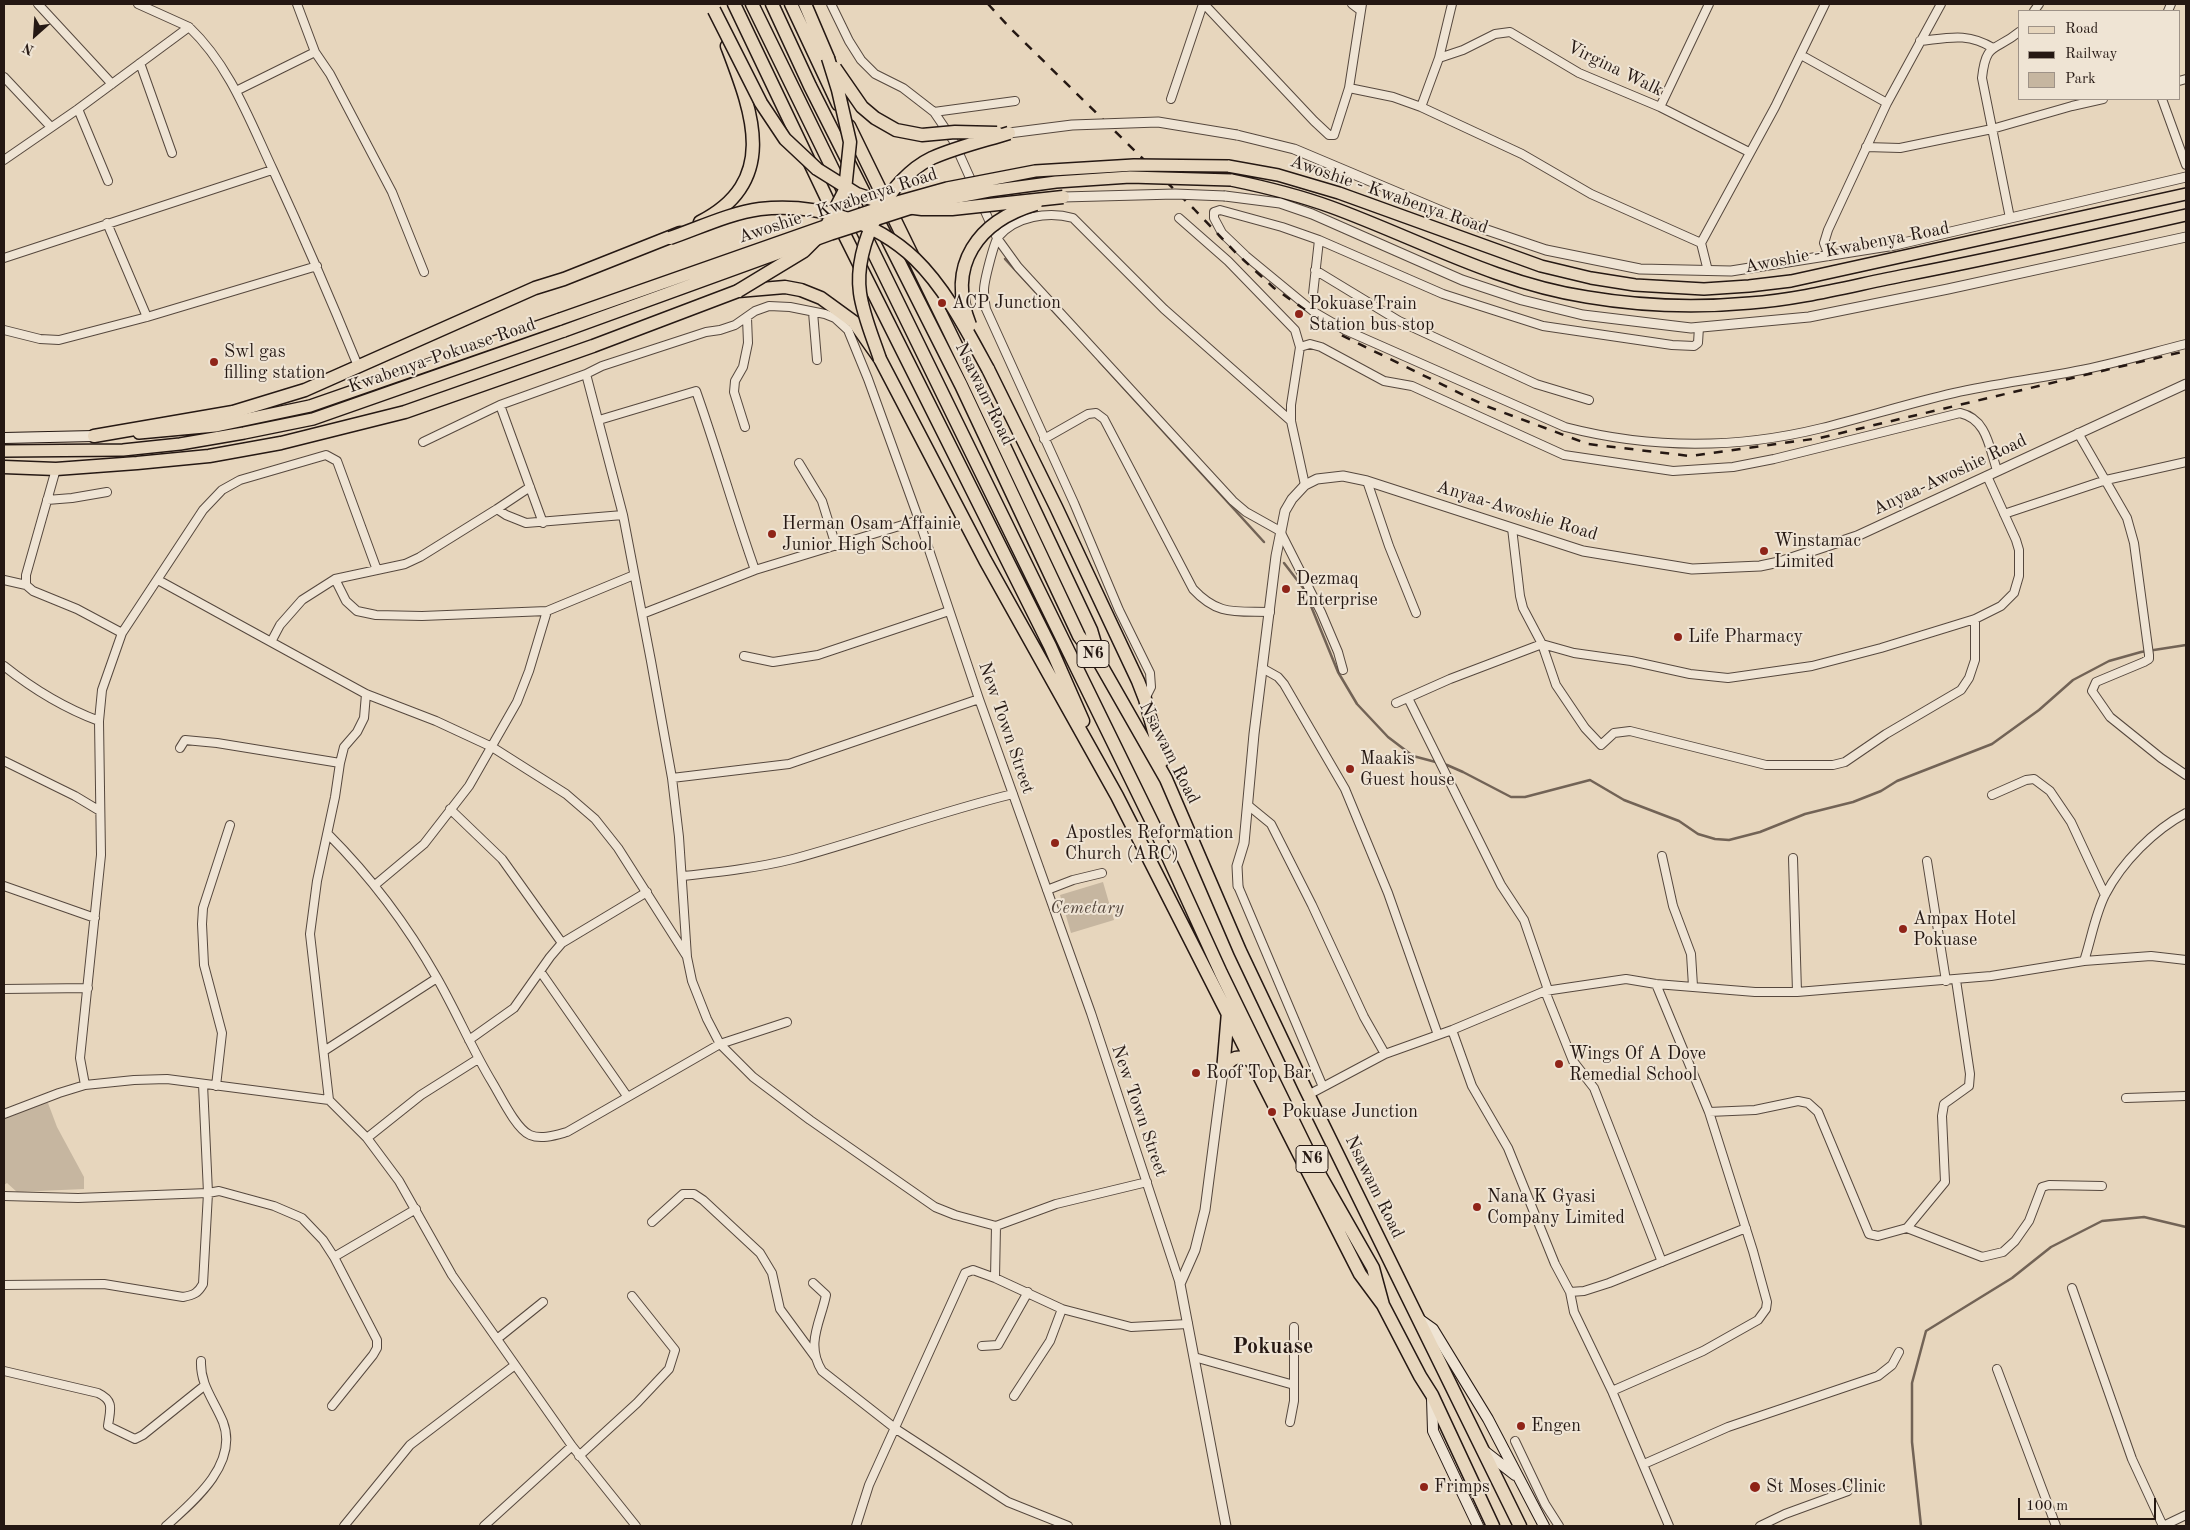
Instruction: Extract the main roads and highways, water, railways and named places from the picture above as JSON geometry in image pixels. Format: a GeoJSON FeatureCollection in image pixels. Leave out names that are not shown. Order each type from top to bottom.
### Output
{"type":"FeatureCollection","features":[{"type":"Feature","properties":{"kind":"highway"},"geometry":{"type":"LineString","coordinates":[[734,4],[840,226],[1050,646],[1117,796]]}},
{"type":"Feature","properties":{"kind":"highway","name":"N6"},"geometry":{"type":"LineString","coordinates":[[752,4],[1154,826],[1221,973],[1317,1170],[1373,1268],[1383,1305],[1432,1395],[1493,1526]]}},
{"type":"Feature","properties":{"kind":"highway","name":"Nsawam Road"},"geometry":{"type":"LineString","coordinates":[[772,4],[810,86],[961,385],[1079,636],[1101,664],[1166,779],[1240,951],[1308,1095],[1520,1526]]}},
{"type":"Feature","properties":{"kind":"highway"},"geometry":{"type":"LineString","coordinates":[[791,4],[973,380],[1091,630],[1101,664]]}},
{"type":"Feature","properties":{"kind":"highway"},"geometry":{"type":"LineString","coordinates":[[4,467],[56,469],[210,456],[316,435],[406,412],[738,292],[804,251],[824,231],[845,190],[850,142],[838,90],[828,58],[805,4]]}},
{"type":"Feature","properties":{"kind":"highway"},"geometry":{"type":"LineString","coordinates":[[713,7],[761,103],[785,140],[817,169],[857,194],[890,205],[922,209],[952,208],[1064,197],[1016,210],[999,220],[980,237],[971,250],[964,266],[962,286],[964,309],[988,369],[1056,507],[1145,699],[1166,779]]}},
{"type":"Feature","properties":{"kind":"highway"},"geometry":{"type":"LineString","coordinates":[[670,238],[715,214],[726,205],[739,189],[749,170],[754,150],[752,120],[744,92],[713,7]]}},
{"type":"Feature","properties":{"kind":"highway"},"geometry":{"type":"LineString","coordinates":[[828,58],[862,107],[875,118],[896,130],[922,135],[955,132],[1009,133],[930,159],[910,174],[892,192],[877,215],[868,233],[860,273],[860,293],[880,359]]}},
{"type":"Feature","properties":{"kind":"highway"},"geometry":{"type":"LineString","coordinates":[[94,436],[233,412],[305,390],[535,288],[564,279],[670,238],[759,209],[786,208],[811,210],[849,218],[894,242],[915,259],[947,300],[966,329],[988,369]]}},
{"type":"Feature","properties":{"kind":"highway"},"geometry":{"type":"LineString","coordinates":[[738,292],[786,288],[802,290],[821,298],[854,322],[880,359],[985,560],[1117,796],[1254,1062],[1360,1274],[1383,1305]]}},
{"type":"Feature","properties":{"kind":"highway"},"geometry":{"type":"LineString","coordinates":[[1228,1012],[1223,1071],[1227,1063],[1237,1056],[1243,1056],[1254,1062]]}},
{"type":"Feature","properties":{"kind":"main road","name":"Awoshie - Kwabenya Road"},"geometry":{"type":"LineString","coordinates":[[560,319],[897,202],[947,188],[1035,171],[1134,165],[1228,166],[1278,175],[1339,193],[1541,266],[1591,278],[1675,288],[1749,286],[1791,281],[2186,194]]}},
{"type":"Feature","properties":{"kind":"main road","name":"Awoshie - Kwabenya Road"},"geometry":{"type":"LineString","coordinates":[[564,331],[822,237],[927,203],[989,191],[1056,182],[1130,177],[1231,180],[1282,191],[1331,207],[1470,265],[1528,284],[1596,298],[1674,305],[1751,303],[1794,298],[2013,254],[2186,215]]}},
{"type":"Feature","properties":{"kind":"main road"},"geometry":{"type":"LineString","coordinates":[[2011,233],[2005,242],[2008,251],[2013,254]]}},
{"type":"Feature","properties":{"kind":"main road","name":"Kwabenya-Pokuase Road"},"geometry":{"type":"LineString","coordinates":[[4,438],[94,436],[216,426],[310,406],[560,319]]}},
{"type":"Feature","properties":{"kind":"main road","name":"Kwabenya-Pokuase Road"},"geometry":{"type":"LineString","coordinates":[[4,451],[123,450],[180,444],[244,434],[313,419],[564,331]]}},
{"type":"Feature","properties":{"kind":"main road"},"geometry":{"type":"LineString","coordinates":[[1419,1319],[1433,1329],[1488,1419],[1544,1526]]}},
{"type":"Feature","properties":{"kind":"main road"},"geometry":{"type":"LineString","coordinates":[[1432,1395],[1434,1431],[1478,1526]]}},
{"type":"Feature","properties":{"kind":"main road"},"geometry":{"type":"LineString","coordinates":[[1483,1450],[1518,1477]]}},
{"type":"Feature","properties":{"kind":"waterway"},"geometry":{"type":"LineString","coordinates":[[1005,259],[1065,324]]}},
{"type":"Feature","properties":{"kind":"waterway"},"geometry":{"type":"LineString","coordinates":[[1099,361],[1264,542]]}},
{"type":"Feature","properties":{"kind":"waterway"},"geometry":{"type":"LineString","coordinates":[[1284,563],[1304,589],[1338,672],[1357,704],[1388,737],[1413,756],[1447,765],[1511,797],[1525,797],[1590,780],[1624,800],[1679,821],[1698,834],[1715,839],[1729,840],[1760,832],[1805,814],[1853,802],[1881,791],[1897,781],[1992,744],[2039,710],[2073,680],[2109,661],[2141,652],[2186,645]]}},
{"type":"Feature","properties":{"kind":"waterway"},"geometry":{"type":"LineString","coordinates":[[1921,1526],[1912,1442],[1912,1383],[1926,1331],[2012,1278],[2051,1247],[2102,1221],[2144,1217],[2186,1227]]}},
{"type":"Feature","properties":{"kind":"railway"},"geometry":{"type":"LineString","coordinates":[[988,4],[1236,253],[1274,288],[1341,335],[1486,406],[1588,444],[1690,456],[1820,438],[2186,351]]}},
{"type":"Feature","properties":{"kind":"place","name":"ACP Junction"},"geometry":{"type":"Point","coordinates":[942,303]}},
{"type":"Feature","properties":{"kind":"place","name":"PokuaseTrain Station bus stop"},"geometry":{"type":"Point","coordinates":[1299,314]}},
{"type":"Feature","properties":{"kind":"place","name":"Swl gas filling station"},"geometry":{"type":"Point","coordinates":[214,362]}},
{"type":"Feature","properties":{"kind":"place","name":"Herman Osam Affainie Junior High School"},"geometry":{"type":"Point","coordinates":[772,534]}},
{"type":"Feature","properties":{"kind":"place","name":"Winstamac Limited"},"geometry":{"type":"Point","coordinates":[1764,551]}},
{"type":"Feature","properties":{"kind":"place","name":"Dezmaq Enterprise"},"geometry":{"type":"Point","coordinates":[1286,589]}},
{"type":"Feature","properties":{"kind":"place","name":"Life Pharmacy"},"geometry":{"type":"Point","coordinates":[1678,637]}},
{"type":"Feature","properties":{"kind":"place","name":"Maakis Guest house"},"geometry":{"type":"Point","coordinates":[1350,769]}},
{"type":"Feature","properties":{"kind":"place","name":"Apostles Reformation Church (ARC)"},"geometry":{"type":"Point","coordinates":[1055,843]}},
{"type":"Feature","properties":{"kind":"place","name":"Ampax Hotel Pokuase"},"geometry":{"type":"Point","coordinates":[1903,929]}},
{"type":"Feature","properties":{"kind":"place","name":"Wings Of A Dove Remedial School"},"geometry":{"type":"Point","coordinates":[1559,1064]}},
{"type":"Feature","properties":{"kind":"place","name":"Roof Top Bar"},"geometry":{"type":"Point","coordinates":[1196,1073]}},
{"type":"Feature","properties":{"kind":"place","name":"Pokuase Junction"},"geometry":{"type":"Point","coordinates":[1272,1112]}},
{"type":"Feature","properties":{"kind":"place","name":"Nana K Gyasi Company Limited"},"geometry":{"type":"Point","coordinates":[1477,1207]}},
{"type":"Feature","properties":{"kind":"place","name":"Engen"},"geometry":{"type":"Point","coordinates":[1521,1426]}},
{"type":"Feature","properties":{"kind":"place","name":"Frimps"},"geometry":{"type":"Point","coordinates":[1424,1487]}},
{"type":"Feature","properties":{"kind":"place","name":"St Moses Clinic"},"geometry":{"type":"Point","coordinates":[1755,1487]}},
{"type":"Feature","properties":{"kind":"district","name":"Pokuase"},"geometry":{"type":"Point","coordinates":[1273,1347]}},
{"type":"Feature","properties":{"kind":"park label","name":"Cemetary"},"geometry":{"type":"Point","coordinates":[1087,908]}}]}
